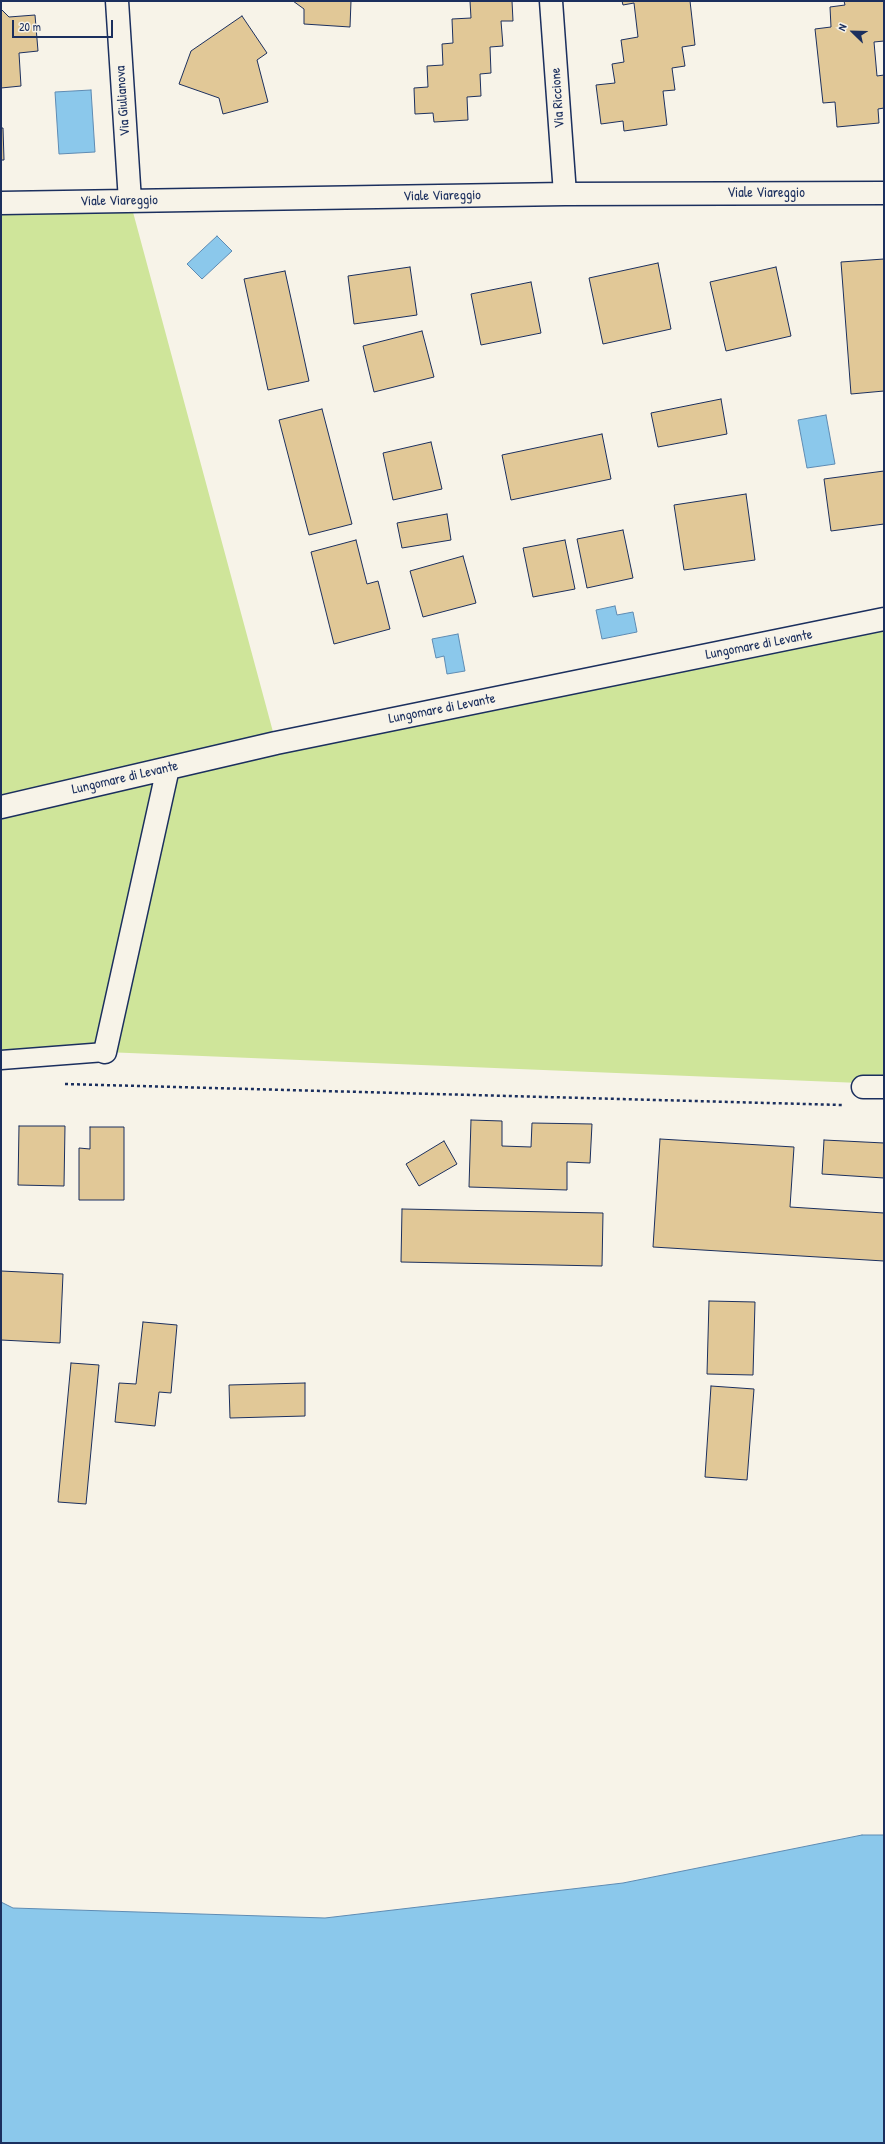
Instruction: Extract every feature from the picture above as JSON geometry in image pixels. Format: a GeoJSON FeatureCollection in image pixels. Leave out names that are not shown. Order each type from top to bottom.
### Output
{"type":"FeatureCollection","features":[{"type":"Feature","properties":{"kind":"street","name":"Via Giulianova"},"geometry":{"type":"LineString","coordinates":[[117,1],[130,201]]}},
{"type":"Feature","properties":{"kind":"street","name":"Via Riccione"},"geometry":{"type":"LineString","coordinates":[[551,1],[565,194]]}},
{"type":"Feature","properties":{"kind":"street","name":"Viale Viareggio"},"geometry":{"type":"LineString","coordinates":[[1,203],[565,194],[884,193]]}},
{"type":"Feature","properties":{"kind":"street","name":"Lungomare di Levante"},"geometry":{"type":"LineString","coordinates":[[1,807],[276,743],[884,620]]}},
{"type":"Feature","properties":{"kind":"street"},"geometry":{"type":"LineString","coordinates":[[105,1052],[168,768]]}},
{"type":"Feature","properties":{"kind":"lane"},"geometry":{"type":"LineString","coordinates":[[1,1060],[105,1052]]}},
{"type":"Feature","properties":{"kind":"path"},"geometry":{"type":"LineString","coordinates":[[57,1084],[847,1105]]}},
{"type":"Feature","properties":{"kind":"green space"},"geometry":{"type":"Polygon","coordinates":[[[130,201],[276,743],[884,619],[884,1084],[105,1052],[1,1051],[1,203],[130,201]]]}},
{"type":"Feature","properties":{"kind":"water"},"geometry":{"type":"Polygon","coordinates":[[[91,90],[95,152],[59,154],[55,92],[91,90]]]}},
{"type":"Feature","properties":{"kind":"water"},"geometry":{"type":"Polygon","coordinates":[[[217,236],[232,251],[202,279],[187,264],[217,236]]]}},
{"type":"Feature","properties":{"kind":"water"},"geometry":{"type":"Polygon","coordinates":[[[826,415],[835,464],[807,468],[798,420],[826,415]]]}},
{"type":"Feature","properties":{"kind":"water"},"geometry":{"type":"Polygon","coordinates":[[[615,606],[617,615],[633,612],[637,632],[602,639],[596,610],[615,606]]]}},
{"type":"Feature","properties":{"kind":"water"},"geometry":{"type":"Polygon","coordinates":[[[458,634],[465,671],[447,674],[444,656],[436,658],[432,639],[458,634]]]}},
{"type":"Feature","properties":{"kind":"water"},"geometry":{"type":"Polygon","coordinates":[[[862,1835],[884,1835],[884,2143],[1,2143],[1,1902],[13,1908],[325,1918],[623,1883],[862,1835]]]}},
{"type":"Feature","properties":{"kind":"building"},"geometry":{"type":"Polygon","coordinates":[[[293,1],[351,1],[350,27],[304,24],[304,9],[293,1]]]}},
{"type":"Feature","properties":{"kind":"building"},"geometry":{"type":"Polygon","coordinates":[[[470,1],[512,1],[513,21],[501,21],[503,46],[490,47],[491,73],[480,74],[481,96],[467,97],[468,120],[434,122],[433,113],[415,114],[414,88],[428,87],[427,66],[443,65],[442,44],[453,43],[452,19],[471,18],[470,1]]]}},
{"type":"Feature","properties":{"kind":"building"},"geometry":{"type":"Polygon","coordinates":[[[622,1],[690,1],[695,45],[682,47],[685,66],[672,68],[675,90],[663,91],[667,125],[624,131],[623,121],[601,124],[596,85],[615,83],[612,64],[624,62],[621,40],[638,37],[634,3],[623,5],[622,1]]]}},
{"type":"Feature","properties":{"kind":"building"},"geometry":{"type":"Polygon","coordinates":[[[844,1],[884,1],[884,41],[874,42],[877,76],[884,75],[884,108],[878,109],[879,123],[837,127],[835,102],[823,103],[815,29],[831,27],[830,7],[845,5],[844,1]]]}},
{"type":"Feature","properties":{"kind":"building"},"geometry":{"type":"Polygon","coordinates":[[[1,9],[9,17],[35,15],[38,51],[19,53],[21,86],[1,88],[1,9]]]}},
{"type":"Feature","properties":{"kind":"building"},"geometry":{"type":"Polygon","coordinates":[[[242,16],[267,53],[257,60],[268,102],[223,114],[219,98],[179,84],[191,51],[242,16]]]}},
{"type":"Feature","properties":{"kind":"building"},"geometry":{"type":"Polygon","coordinates":[[[1,128],[3,128],[4,160],[1,160],[1,128]]]}},
{"type":"Feature","properties":{"kind":"building"},"geometry":{"type":"Polygon","coordinates":[[[884,259],[884,391],[851,394],[841,262],[884,259]]]}},
{"type":"Feature","properties":{"kind":"building"},"geometry":{"type":"Polygon","coordinates":[[[658,263],[671,329],[603,344],[589,278],[658,263]]]}},
{"type":"Feature","properties":{"kind":"building"},"geometry":{"type":"Polygon","coordinates":[[[410,267],[417,315],[354,324],[348,276],[410,267]]]}},
{"type":"Feature","properties":{"kind":"building"},"geometry":{"type":"Polygon","coordinates":[[[776,267],[791,336],[726,351],[710,282],[776,267]]]}},
{"type":"Feature","properties":{"kind":"building"},"geometry":{"type":"Polygon","coordinates":[[[285,271],[309,381],[268,390],[244,279],[285,271]]]}},
{"type":"Feature","properties":{"kind":"building"},"geometry":{"type":"Polygon","coordinates":[[[531,282],[541,333],[481,345],[471,294],[531,282]]]}},
{"type":"Feature","properties":{"kind":"building"},"geometry":{"type":"Polygon","coordinates":[[[422,331],[434,377],[374,392],[363,346],[422,331]]]}},
{"type":"Feature","properties":{"kind":"building"},"geometry":{"type":"Polygon","coordinates":[[[721,399],[727,434],[658,447],[651,413],[721,399]]]}},
{"type":"Feature","properties":{"kind":"building"},"geometry":{"type":"Polygon","coordinates":[[[322,409],[352,524],[309,535],[279,420],[322,409]]]}},
{"type":"Feature","properties":{"kind":"building"},"geometry":{"type":"Polygon","coordinates":[[[602,434],[611,479],[511,500],[502,455],[602,434]]]}},
{"type":"Feature","properties":{"kind":"building"},"geometry":{"type":"Polygon","coordinates":[[[431,442],[442,489],[393,500],[383,453],[431,442]]]}},
{"type":"Feature","properties":{"kind":"building"},"geometry":{"type":"Polygon","coordinates":[[[884,471],[884,524],[831,531],[824,479],[884,471]]]}},
{"type":"Feature","properties":{"kind":"building"},"geometry":{"type":"Polygon","coordinates":[[[746,494],[755,560],[684,570],[674,505],[746,494]]]}},
{"type":"Feature","properties":{"kind":"building"},"geometry":{"type":"Polygon","coordinates":[[[447,514],[451,540],[402,548],[397,523],[447,514]]]}},
{"type":"Feature","properties":{"kind":"building"},"geometry":{"type":"Polygon","coordinates":[[[623,530],[633,578],[587,588],[577,539],[623,530]]]}},
{"type":"Feature","properties":{"kind":"building"},"geometry":{"type":"Polygon","coordinates":[[[356,540],[367,584],[378,581],[390,629],[334,644],[311,552],[356,540]]]}},
{"type":"Feature","properties":{"kind":"building"},"geometry":{"type":"Polygon","coordinates":[[[565,540],[575,589],[533,597],[523,548],[565,540]]]}},
{"type":"Feature","properties":{"kind":"building"},"geometry":{"type":"Polygon","coordinates":[[[463,556],[476,603],[423,617],[410,571],[463,556]]]}},
{"type":"Feature","properties":{"kind":"building"},"geometry":{"type":"Polygon","coordinates":[[[471,1120],[502,1121],[502,1146],[531,1147],[532,1123],[592,1124],[590,1163],[567,1162],[567,1190],[469,1187],[471,1120]]]}},
{"type":"Feature","properties":{"kind":"building"},"geometry":{"type":"Polygon","coordinates":[[[19,1126],[65,1126],[64,1186],[18,1185],[19,1126]]]}},
{"type":"Feature","properties":{"kind":"building"},"geometry":{"type":"Polygon","coordinates":[[[90,1127],[124,1127],[124,1200],[79,1200],[79,1148],[90,1149],[90,1127]]]}},
{"type":"Feature","properties":{"kind":"building"},"geometry":{"type":"Polygon","coordinates":[[[660,1139],[794,1147],[790,1207],[884,1213],[884,1261],[653,1247],[660,1139]]]}},
{"type":"Feature","properties":{"kind":"building"},"geometry":{"type":"Polygon","coordinates":[[[824,1140],[884,1143],[884,1178],[822,1174],[824,1140]]]}},
{"type":"Feature","properties":{"kind":"building"},"geometry":{"type":"Polygon","coordinates":[[[444,1141],[457,1164],[419,1186],[406,1164],[444,1141]]]}},
{"type":"Feature","properties":{"kind":"building"},"geometry":{"type":"Polygon","coordinates":[[[402,1209],[603,1213],[602,1266],[401,1262],[402,1209]]]}},
{"type":"Feature","properties":{"kind":"building"},"geometry":{"type":"Polygon","coordinates":[[[1,1271],[63,1274],[60,1343],[1,1340],[1,1271]]]}},
{"type":"Feature","properties":{"kind":"building"},"geometry":{"type":"Polygon","coordinates":[[[709,1301],[755,1302],[753,1375],[707,1374],[709,1301]]]}},
{"type":"Feature","properties":{"kind":"building"},"geometry":{"type":"Polygon","coordinates":[[[143,1322],[177,1325],[171,1393],[159,1392],[155,1426],[115,1422],[119,1383],[136,1384],[143,1322]]]}},
{"type":"Feature","properties":{"kind":"building"},"geometry":{"type":"Polygon","coordinates":[[[71,1363],[99,1365],[86,1504],[58,1502],[71,1363]]]}},
{"type":"Feature","properties":{"kind":"building"},"geometry":{"type":"Polygon","coordinates":[[[305,1383],[305,1416],[230,1418],[229,1385],[305,1383]]]}},
{"type":"Feature","properties":{"kind":"building"},"geometry":{"type":"Polygon","coordinates":[[[711,1386],[754,1389],[747,1480],[705,1477],[711,1386]]]}}]}
